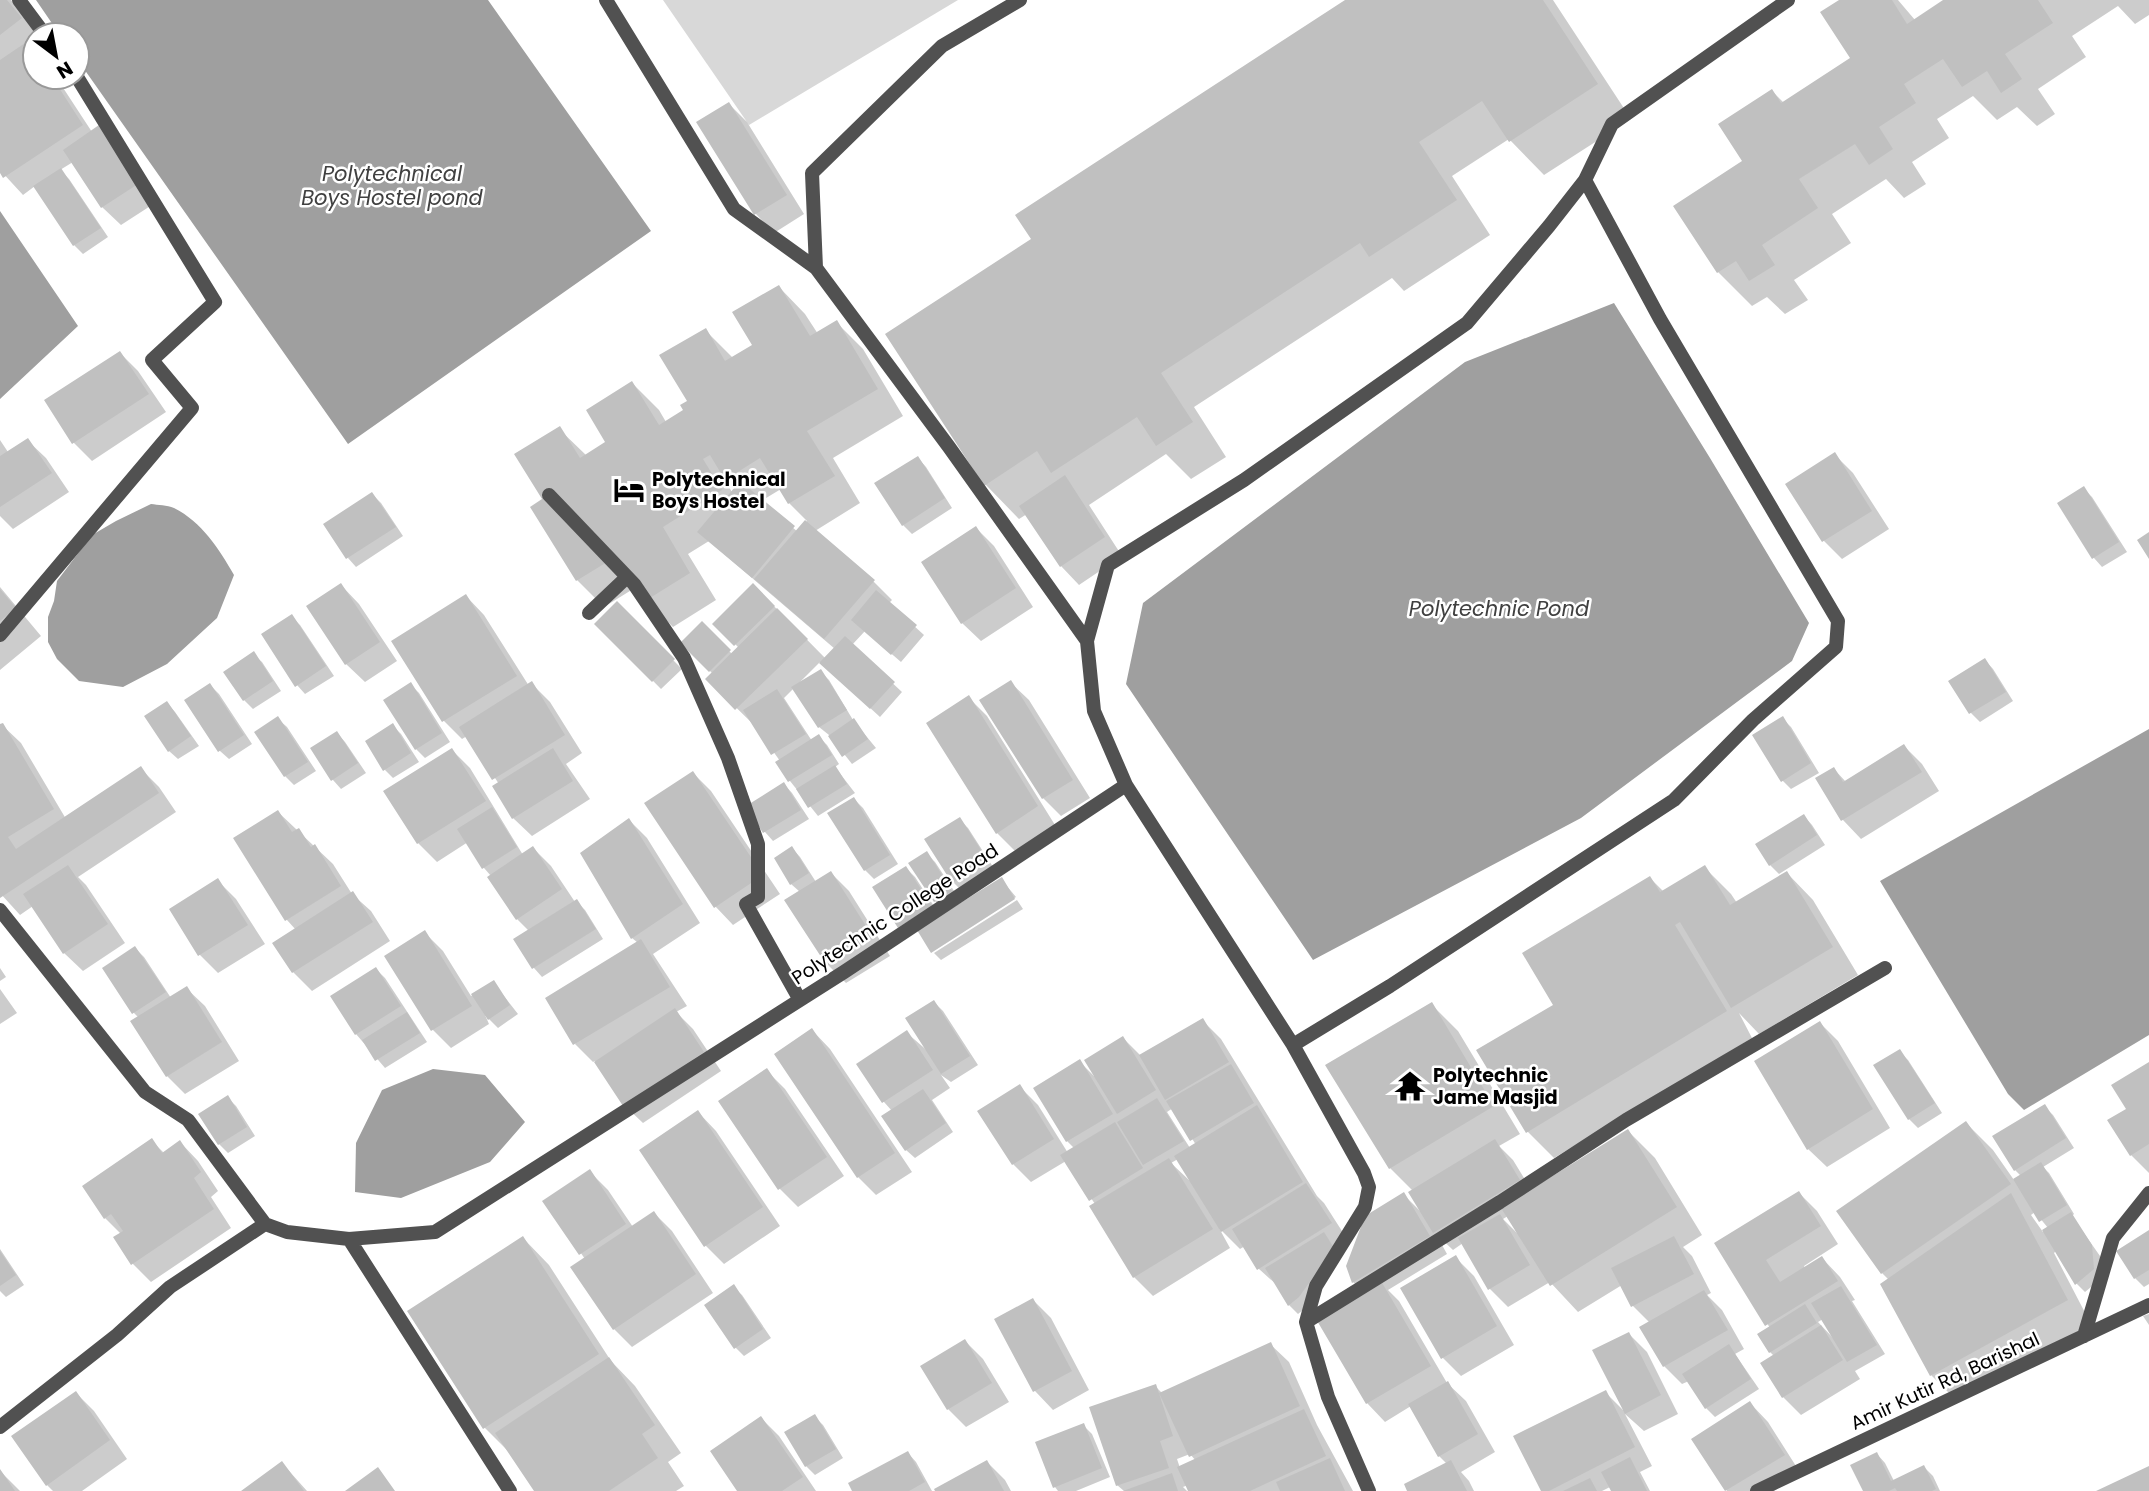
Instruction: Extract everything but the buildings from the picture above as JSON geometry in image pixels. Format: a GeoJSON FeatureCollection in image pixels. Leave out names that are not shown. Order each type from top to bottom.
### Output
{"type":"FeatureCollection","features":[{"type":"Feature","properties":{"kind":"street"},"geometry":{"type":"LineString","coordinates":[[19,0],[35,21]]}},
{"type":"Feature","properties":{"kind":"street"},"geometry":{"type":"LineString","coordinates":[[606,0],[734,209],[816,268],[949,447],[1087,641]]}},
{"type":"Feature","properties":{"kind":"street"},"geometry":{"type":"LineString","coordinates":[[816,268],[812,173],[942,46],[1020,0]]}},
{"type":"Feature","properties":{"kind":"street"},"geometry":{"type":"LineString","coordinates":[[1369,1491],[1328,1397],[1306,1322],[1316,1286],[1365,1207],[1368,1187],[1364,1174],[1293,1045],[1126,785],[1094,711],[1087,641],[1108,565],[1244,480],[1467,323],[1585,180],[1612,124],[1788,0]]}},
{"type":"Feature","properties":{"kind":"street"},"geometry":{"type":"LineString","coordinates":[[0,635],[192,408],[152,360],[215,302],[86,91]]}},
{"type":"Feature","properties":{"kind":"street"},"geometry":{"type":"LineString","coordinates":[[1293,1045],[1390,986],[1674,800],[1753,720],[1836,647],[1838,621],[1660,319],[1585,180]]}},
{"type":"Feature","properties":{"kind":"street"},"geometry":{"type":"LineString","coordinates":[[549,495],[627,577],[684,658],[728,758],[758,844],[758,897],[746,904],[800,1000]]}},
{"type":"Feature","properties":{"kind":"street"},"geometry":{"type":"LineString","coordinates":[[589,613],[627,577]]}},
{"type":"Feature","properties":{"kind":"street","name":"Polytechnic College Road"},"geometry":{"type":"LineString","coordinates":[[265,1224],[287,1232],[349,1239],[435,1232],[800,1000],[1126,785]]}},
{"type":"Feature","properties":{"kind":"street"},"geometry":{"type":"LineString","coordinates":[[0,910],[145,1092],[188,1120],[265,1224],[170,1287],[117,1335],[0,1427]]}},
{"type":"Feature","properties":{"kind":"street"},"geometry":{"type":"LineString","coordinates":[[1306,1322],[1626,1120],[1885,968]]}},
{"type":"Feature","properties":{"kind":"street"},"geometry":{"type":"LineString","coordinates":[[2084,1336],[2113,1238],[2149,1193]]}},
{"type":"Feature","properties":{"kind":"street"},"geometry":{"type":"LineString","coordinates":[[349,1239],[510,1491]]}},
{"type":"Feature","properties":{"kind":"street","name":"Amir Kutir Rd, Barishal"},"geometry":{"type":"LineString","coordinates":[[1757,1491],[2149,1305]]}},
{"type":"Feature","properties":{"kind":"shaded area"},"geometry":{"type":"Polygon","coordinates":[[[663,0],[958,0],[749,125],[663,0]]]}},
{"type":"Feature","properties":{"kind":"water","name":"Polytechnical Boys Hostel pond"},"geometry":{"type":"Polygon","coordinates":[[[36,0],[488,0],[651,231],[348,444],[91,79],[91,21],[50,21],[36,0]]]}},
{"type":"Feature","properties":{"kind":"water"},"geometry":{"type":"Polygon","coordinates":[[[0,211],[78,326],[0,399],[0,211]]]}},
{"type":"Feature","properties":{"kind":"water","name":"Polytechnic Pond"},"geometry":{"type":"Polygon","coordinates":[[[1614,303],[1809,623],[1792,661],[1581,818],[1313,960],[1126,684],[1143,603],[1465,362],[1614,303]]]}},
{"type":"Feature","properties":{"kind":"water"},"geometry":{"type":"Polygon","coordinates":[[[151,504],[174,508],[193,521],[216,546],[234,575],[217,618],[167,664],[123,687],[79,681],[57,659],[48,642],[48,617],[57,581],[92,535],[151,504]]]}},
{"type":"Feature","properties":{"kind":"water"},"geometry":{"type":"Polygon","coordinates":[[[2149,729],[2149,1035],[2024,1110],[2008,1094],[1880,881],[2149,729]]]}},
{"type":"Feature","properties":{"kind":"water"},"geometry":{"type":"Polygon","coordinates":[[[433,1069],[485,1075],[525,1122],[490,1162],[401,1198],[355,1192],[356,1143],[382,1090],[433,1069]]]}},
{"type":"Feature","properties":{"kind":"place","name":"Polytechnical Boys Hostel"},"geometry":{"type":"Point","coordinates":[629,490]}},
{"type":"Feature","properties":{"kind":"place","name":"Polytechnic Jame Masjid"},"geometry":{"type":"Point","coordinates":[1410,1086]}}]}
